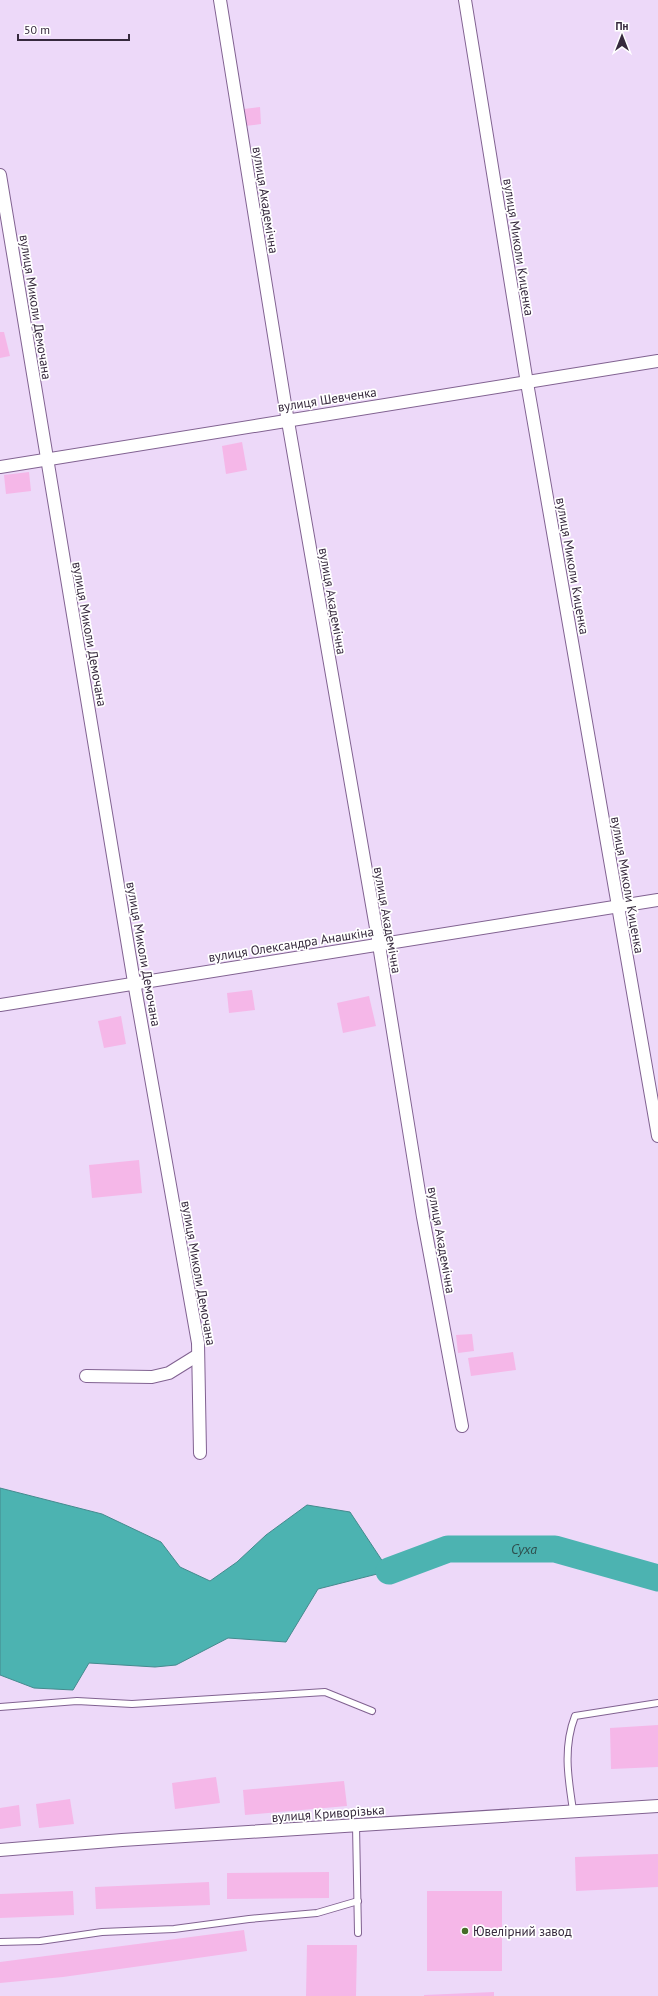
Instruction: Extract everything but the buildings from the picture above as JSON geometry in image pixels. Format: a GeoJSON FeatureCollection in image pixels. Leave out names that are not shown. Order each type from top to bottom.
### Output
{"type":"FeatureCollection","features":[{"type":"Feature","properties":{"kind":"street","name":"вулиця Академічна"},"geometry":{"type":"LineString","coordinates":[[220,0],[285,404],[379,945],[423,1216],[462,1426]]}},
{"type":"Feature","properties":{"kind":"street","name":"вулиця Миколи Киценка"},"geometry":{"type":"LineString","coordinates":[[465,0],[527,382],[658,1136]]}},
{"type":"Feature","properties":{"kind":"street","name":"вулиця Миколи Демочана"},"geometry":{"type":"LineString","coordinates":[[0,175],[134,982],[198,1343],[200,1454]]}},
{"type":"Feature","properties":{"kind":"street","name":"вулиця Шевченка"},"geometry":{"type":"LineString","coordinates":[[0,467],[658,361]]}},
{"type":"Feature","properties":{"kind":"street","name":"вулиця Олександра Анашкіна"},"geometry":{"type":"LineString","coordinates":[[0,1005],[134,982],[379,945],[658,900]]}},
{"type":"Feature","properties":{"kind":"street"},"geometry":{"type":"LineString","coordinates":[[86,1376],[152,1377],[168,1373],[198,1355]]}},
{"type":"Feature","properties":{"kind":"street","name":"вулиця Криворізька"},"geometry":{"type":"LineString","coordinates":[[0,1850],[122,1840],[573,1810],[658,1806]]}},
{"type":"Feature","properties":{"kind":"lane"},"geometry":{"type":"LineString","coordinates":[[0,1707],[77,1701],[132,1704],[325,1692],[372,1711]]}},
{"type":"Feature","properties":{"kind":"lane"},"geometry":{"type":"LineString","coordinates":[[573,1810],[566,1769],[570,1730],[575,1716],[658,1703]]}},
{"type":"Feature","properties":{"kind":"lane"},"geometry":{"type":"LineString","coordinates":[[356,1825],[358,1933]]}},
{"type":"Feature","properties":{"kind":"lane"},"geometry":{"type":"LineString","coordinates":[[0,1942],[40,1941],[102,1932],[174,1929],[249,1919],[316,1913],[358,1901]]}},
{"type":"Feature","properties":{"kind":"shaded area"},"geometry":{"type":"Polygon","coordinates":[[[0,1488],[102,1514],[161,1542],[180,1567],[210,1581],[237,1562],[266,1535],[307,1505],[350,1512],[389,1571],[318,1589],[286,1642],[228,1638],[176,1665],[155,1667],[89,1663],[73,1690],[34,1688],[0,1675],[0,1488]]]}},
{"type":"Feature","properties":{"kind":"waterway","name":"Суха"},"geometry":{"type":"LineString","coordinates":[[389,1571],[448,1549],[555,1549],[658,1578]]}},
{"type":"Feature","properties":{"kind":"place","name":"Ювелірний завод"},"geometry":{"type":"Point","coordinates":[465,1931]}}]}
